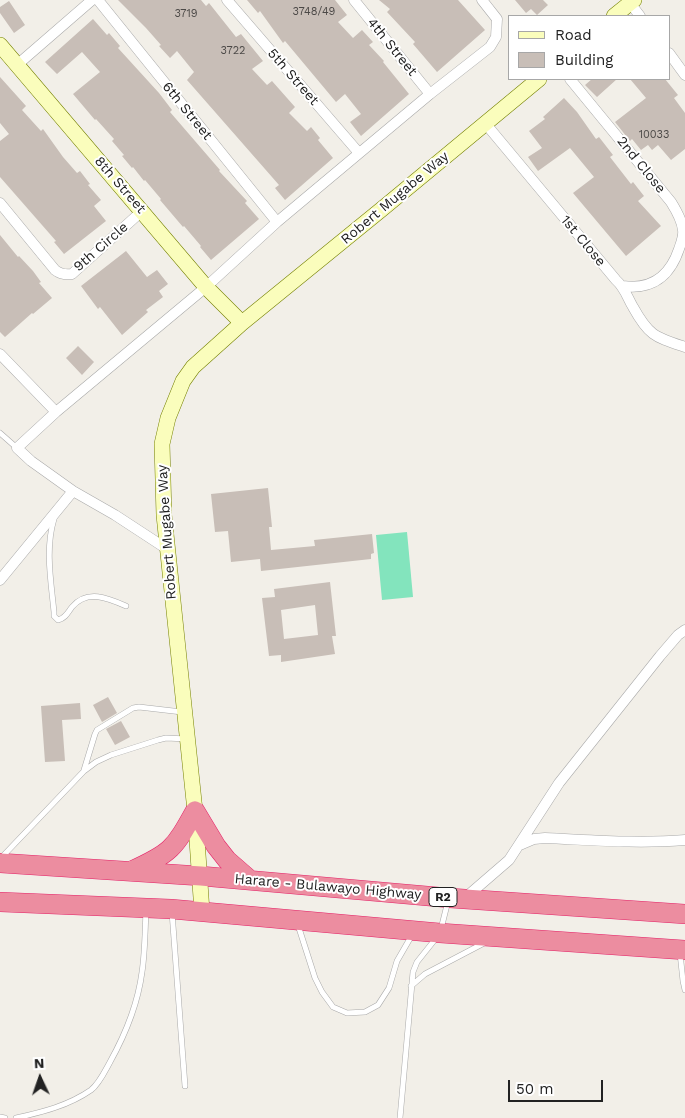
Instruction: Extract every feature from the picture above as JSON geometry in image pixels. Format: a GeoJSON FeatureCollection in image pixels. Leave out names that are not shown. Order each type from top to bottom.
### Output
{"type":"FeatureCollection","features":[{"type":"Feature","properties":{"kind":"highway"},"geometry":{"type":"LineString","coordinates":[[127,872],[156,860],[173,847],[181,837],[195,811]]}},
{"type":"Feature","properties":{"kind":"highway"},"geometry":{"type":"LineString","coordinates":[[195,811],[216,846],[227,860],[250,880]]}},
{"type":"Feature","properties":{"kind":"highway","name":"Harare - Bulawayo Highway"},"geometry":{"type":"LineString","coordinates":[[0,862],[685,914]]}},
{"type":"Feature","properties":{"kind":"highway"},"geometry":{"type":"LineString","coordinates":[[0,902],[172,909],[440,933],[682,950]]}},
{"type":"Feature","properties":{"kind":"street"},"geometry":{"type":"LineString","coordinates":[[17,65],[92,0]]}},
{"type":"Feature","properties":{"kind":"street","name":"6th Street"},"geometry":{"type":"LineString","coordinates":[[98,0],[277,222]]}},
{"type":"Feature","properties":{"kind":"street","name":"5th Street"},"geometry":{"type":"LineString","coordinates":[[228,0],[359,153]]}},
{"type":"Feature","properties":{"kind":"street","name":"4th Street"},"geometry":{"type":"LineString","coordinates":[[354,0],[430,94]]}},
{"type":"Feature","properties":{"kind":"street"},"geometry":{"type":"LineString","coordinates":[[167,549],[115,515],[73,491],[17,448],[56,412],[206,287],[277,222],[430,94],[490,47],[496,37],[497,19],[482,0]]}},
{"type":"Feature","properties":{"kind":"street"},"geometry":{"type":"LineString","coordinates":[[615,15],[632,1],[639,15]]}},
{"type":"Feature","properties":{"kind":"street","name":"8th Street"},"geometry":{"type":"LineString","coordinates":[[0,45],[206,287],[242,323]]}},
{"type":"Feature","properties":{"kind":"street"},"geometry":{"type":"LineString","coordinates":[[670,54],[685,75]]}},
{"type":"Feature","properties":{"kind":"street","name":"Robert Mugabe Way"},"geometry":{"type":"LineString","coordinates":[[202,912],[195,811],[167,549],[162,444],[168,418],[183,381],[193,367],[242,323],[538,80]]}},
{"type":"Feature","properties":{"kind":"street","name":"2nd Close"},"geometry":{"type":"LineString","coordinates":[[571,80],[676,210],[683,230],[677,255],[663,276],[651,284],[635,288],[623,286]]}},
{"type":"Feature","properties":{"kind":"street","name":"1st Close"},"geometry":{"type":"LineString","coordinates":[[485,123],[623,286],[633,307],[647,329],[656,337],[685,347]]}},
{"type":"Feature","properties":{"kind":"street","name":"9th Circle"},"geometry":{"type":"LineString","coordinates":[[0,203],[55,270],[67,275],[72,274],[142,211]]}},
{"type":"Feature","properties":{"kind":"street"},"geometry":{"type":"LineString","coordinates":[[0,354],[56,412]]}},
{"type":"Feature","properties":{"kind":"street"},"geometry":{"type":"LineString","coordinates":[[0,580],[53,513],[73,491]]}},
{"type":"Feature","properties":{"kind":"street"},"geometry":{"type":"LineString","coordinates":[[457,898],[509,860],[559,783],[660,656],[678,635],[685,630]]}},
{"type":"Feature","properties":{"kind":"street"},"geometry":{"type":"LineString","coordinates":[[520,844],[534,839],[545,838],[617,842],[685,840]]}},
{"type":"Feature","properties":{"kind":"lane"},"geometry":{"type":"LineString","coordinates":[[0,433],[17,448]]}},
{"type":"Feature","properties":{"kind":"lane"},"geometry":{"type":"LineString","coordinates":[[53,513],[54,518],[48,551],[56,619],[62,619],[76,603],[89,596],[109,599],[126,606]]}},
{"type":"Feature","properties":{"kind":"lane"},"geometry":{"type":"LineString","coordinates":[[84,771],[98,730],[128,710],[139,707],[184,712]]}},
{"type":"Feature","properties":{"kind":"lane"},"geometry":{"type":"LineString","coordinates":[[0,862],[84,771],[103,759],[158,740],[166,738],[187,739]]}},
{"type":"Feature","properties":{"kind":"lane"},"geometry":{"type":"LineString","coordinates":[[400,1118],[413,972],[417,962],[440,933],[457,898]]}},
{"type":"Feature","properties":{"kind":"lane"},"geometry":{"type":"LineString","coordinates":[[16,1118],[46,1111],[68,1103],[92,1089],[105,1071],[121,1042],[138,993],[142,972],[146,908]]}},
{"type":"Feature","properties":{"kind":"lane"},"geometry":{"type":"LineString","coordinates":[[172,909],[184,1086]]}},
{"type":"Feature","properties":{"kind":"lane"},"geometry":{"type":"LineString","coordinates":[[296,920],[305,942],[315,978],[322,992],[332,1006],[347,1013],[365,1012],[378,1005],[389,988],[397,961],[415,930]]}},
{"type":"Feature","properties":{"kind":"lane"},"geometry":{"type":"LineString","coordinates":[[411,986],[425,974],[497,937]]}},
{"type":"Feature","properties":{"kind":"lane"},"geometry":{"type":"LineString","coordinates":[[682,950],[682,982],[685,990]]}},
{"type":"Feature","properties":{"kind":"lane"},"geometry":{"type":"LineString","coordinates":[[0,1117],[5,1118]]}},
{"type":"Feature","properties":{"kind":"green space"},"geometry":{"type":"Polygon","coordinates":[[[407,532],[413,597],[382,600],[376,535],[407,532]]]}},
{"type":"Feature","properties":{"kind":"building"},"geometry":{"type":"Polygon","coordinates":[[[118,0],[201,0],[206,6],[209,3],[236,37],[241,34],[263,61],[252,69],[267,85],[272,81],[295,107],[289,113],[307,131],[311,127],[320,138],[318,140],[333,158],[285,200],[275,188],[279,185],[187,80],[194,72],[177,51],[170,58],[146,28],[118,0]]]}},
{"type":"Feature","properties":{"kind":"building"},"geometry":{"type":"Polygon","coordinates":[[[247,0],[335,0],[347,15],[338,22],[353,38],[362,30],[373,42],[369,45],[384,61],[409,94],[361,136],[350,122],[361,114],[345,94],[336,102],[285,41],[283,43],[260,11],[258,13],[247,0]]]}},
{"type":"Feature","properties":{"kind":"building"},"geometry":{"type":"Polygon","coordinates":[[[379,0],[458,0],[485,30],[437,72],[413,44],[415,42],[387,12],[390,9],[379,0]]]}},
{"type":"Feature","properties":{"kind":"building"},"geometry":{"type":"Polygon","coordinates":[[[515,0],[543,0],[548,5],[537,15],[531,9],[526,13],[515,0]]]}},
{"type":"Feature","properties":{"kind":"building"},"geometry":{"type":"Polygon","coordinates":[[[9,1],[25,25],[14,33],[0,13],[0,7],[9,1]]]}},
{"type":"Feature","properties":{"kind":"building"},"geometry":{"type":"Polygon","coordinates":[[[93,19],[120,46],[118,48],[159,93],[172,110],[170,112],[219,171],[247,201],[245,203],[259,219],[211,260],[145,180],[122,156],[124,155],[112,141],[114,139],[73,94],[100,72],[82,52],[57,74],[45,62],[93,19]]]}},
{"type":"Feature","properties":{"kind":"building"},"geometry":{"type":"Polygon","coordinates":[[[0,77],[26,106],[22,110],[41,131],[43,129],[77,173],[80,171],[90,184],[88,185],[101,200],[94,206],[106,221],[64,254],[54,242],[56,241],[0,177],[0,141],[9,134],[0,123],[0,77]]]}},
{"type":"Feature","properties":{"kind":"building"},"geometry":{"type":"Polygon","coordinates":[[[591,80],[616,80],[597,97],[585,85],[591,80]]]}},
{"type":"Feature","properties":{"kind":"building"},"geometry":{"type":"Polygon","coordinates":[[[631,80],[666,80],[678,95],[674,98],[685,113],[685,149],[671,160],[658,145],[652,150],[648,145],[641,150],[632,139],[630,141],[615,122],[646,98],[631,80]]]}},
{"type":"Feature","properties":{"kind":"building"},"geometry":{"type":"Polygon","coordinates":[[[564,98],[577,112],[596,139],[599,137],[613,155],[610,157],[631,184],[633,182],[644,196],[638,201],[661,226],[626,256],[573,193],[594,177],[570,148],[538,171],[528,157],[542,148],[529,131],[545,119],[543,117],[564,98]]]}},
{"type":"Feature","properties":{"kind":"building"},"geometry":{"type":"Polygon","coordinates":[[[0,235],[18,257],[33,271],[41,282],[39,283],[52,298],[5,337],[0,332],[0,235]]]}},
{"type":"Feature","properties":{"kind":"building"},"geometry":{"type":"Polygon","coordinates":[[[126,251],[147,277],[157,270],[168,284],[159,291],[163,297],[146,310],[148,312],[122,335],[100,307],[98,309],[81,286],[126,251]]]}},
{"type":"Feature","properties":{"kind":"building"},"geometry":{"type":"Polygon","coordinates":[[[78,346],[94,362],[82,375],[66,358],[78,346]]]}},
{"type":"Feature","properties":{"kind":"building"},"geometry":{"type":"Polygon","coordinates":[[[268,488],[272,527],[269,527],[271,550],[315,546],[314,540],[372,534],[374,553],[371,554],[371,559],[261,571],[260,559],[231,562],[228,531],[215,532],[211,494],[268,488]]]}},
{"type":"Feature","properties":{"kind":"building"},"geometry":{"type":"Polygon","coordinates":[[[330,582],[336,636],[332,636],[335,654],[281,662],[281,655],[269,656],[262,598],[275,597],[274,589],[330,582]],[[315,605],[281,610],[284,639],[318,635],[315,605]]]}},
{"type":"Feature","properties":{"kind":"building"},"geometry":{"type":"Polygon","coordinates":[[[108,697],[117,713],[102,722],[93,705],[108,697]]]}},
{"type":"Feature","properties":{"kind":"building"},"geometry":{"type":"Polygon","coordinates":[[[80,703],[81,719],[62,720],[65,761],[45,762],[41,706],[80,703]]]}},
{"type":"Feature","properties":{"kind":"building"},"geometry":{"type":"Polygon","coordinates":[[[121,721],[130,737],[115,745],[106,729],[121,721]]]}}]}
